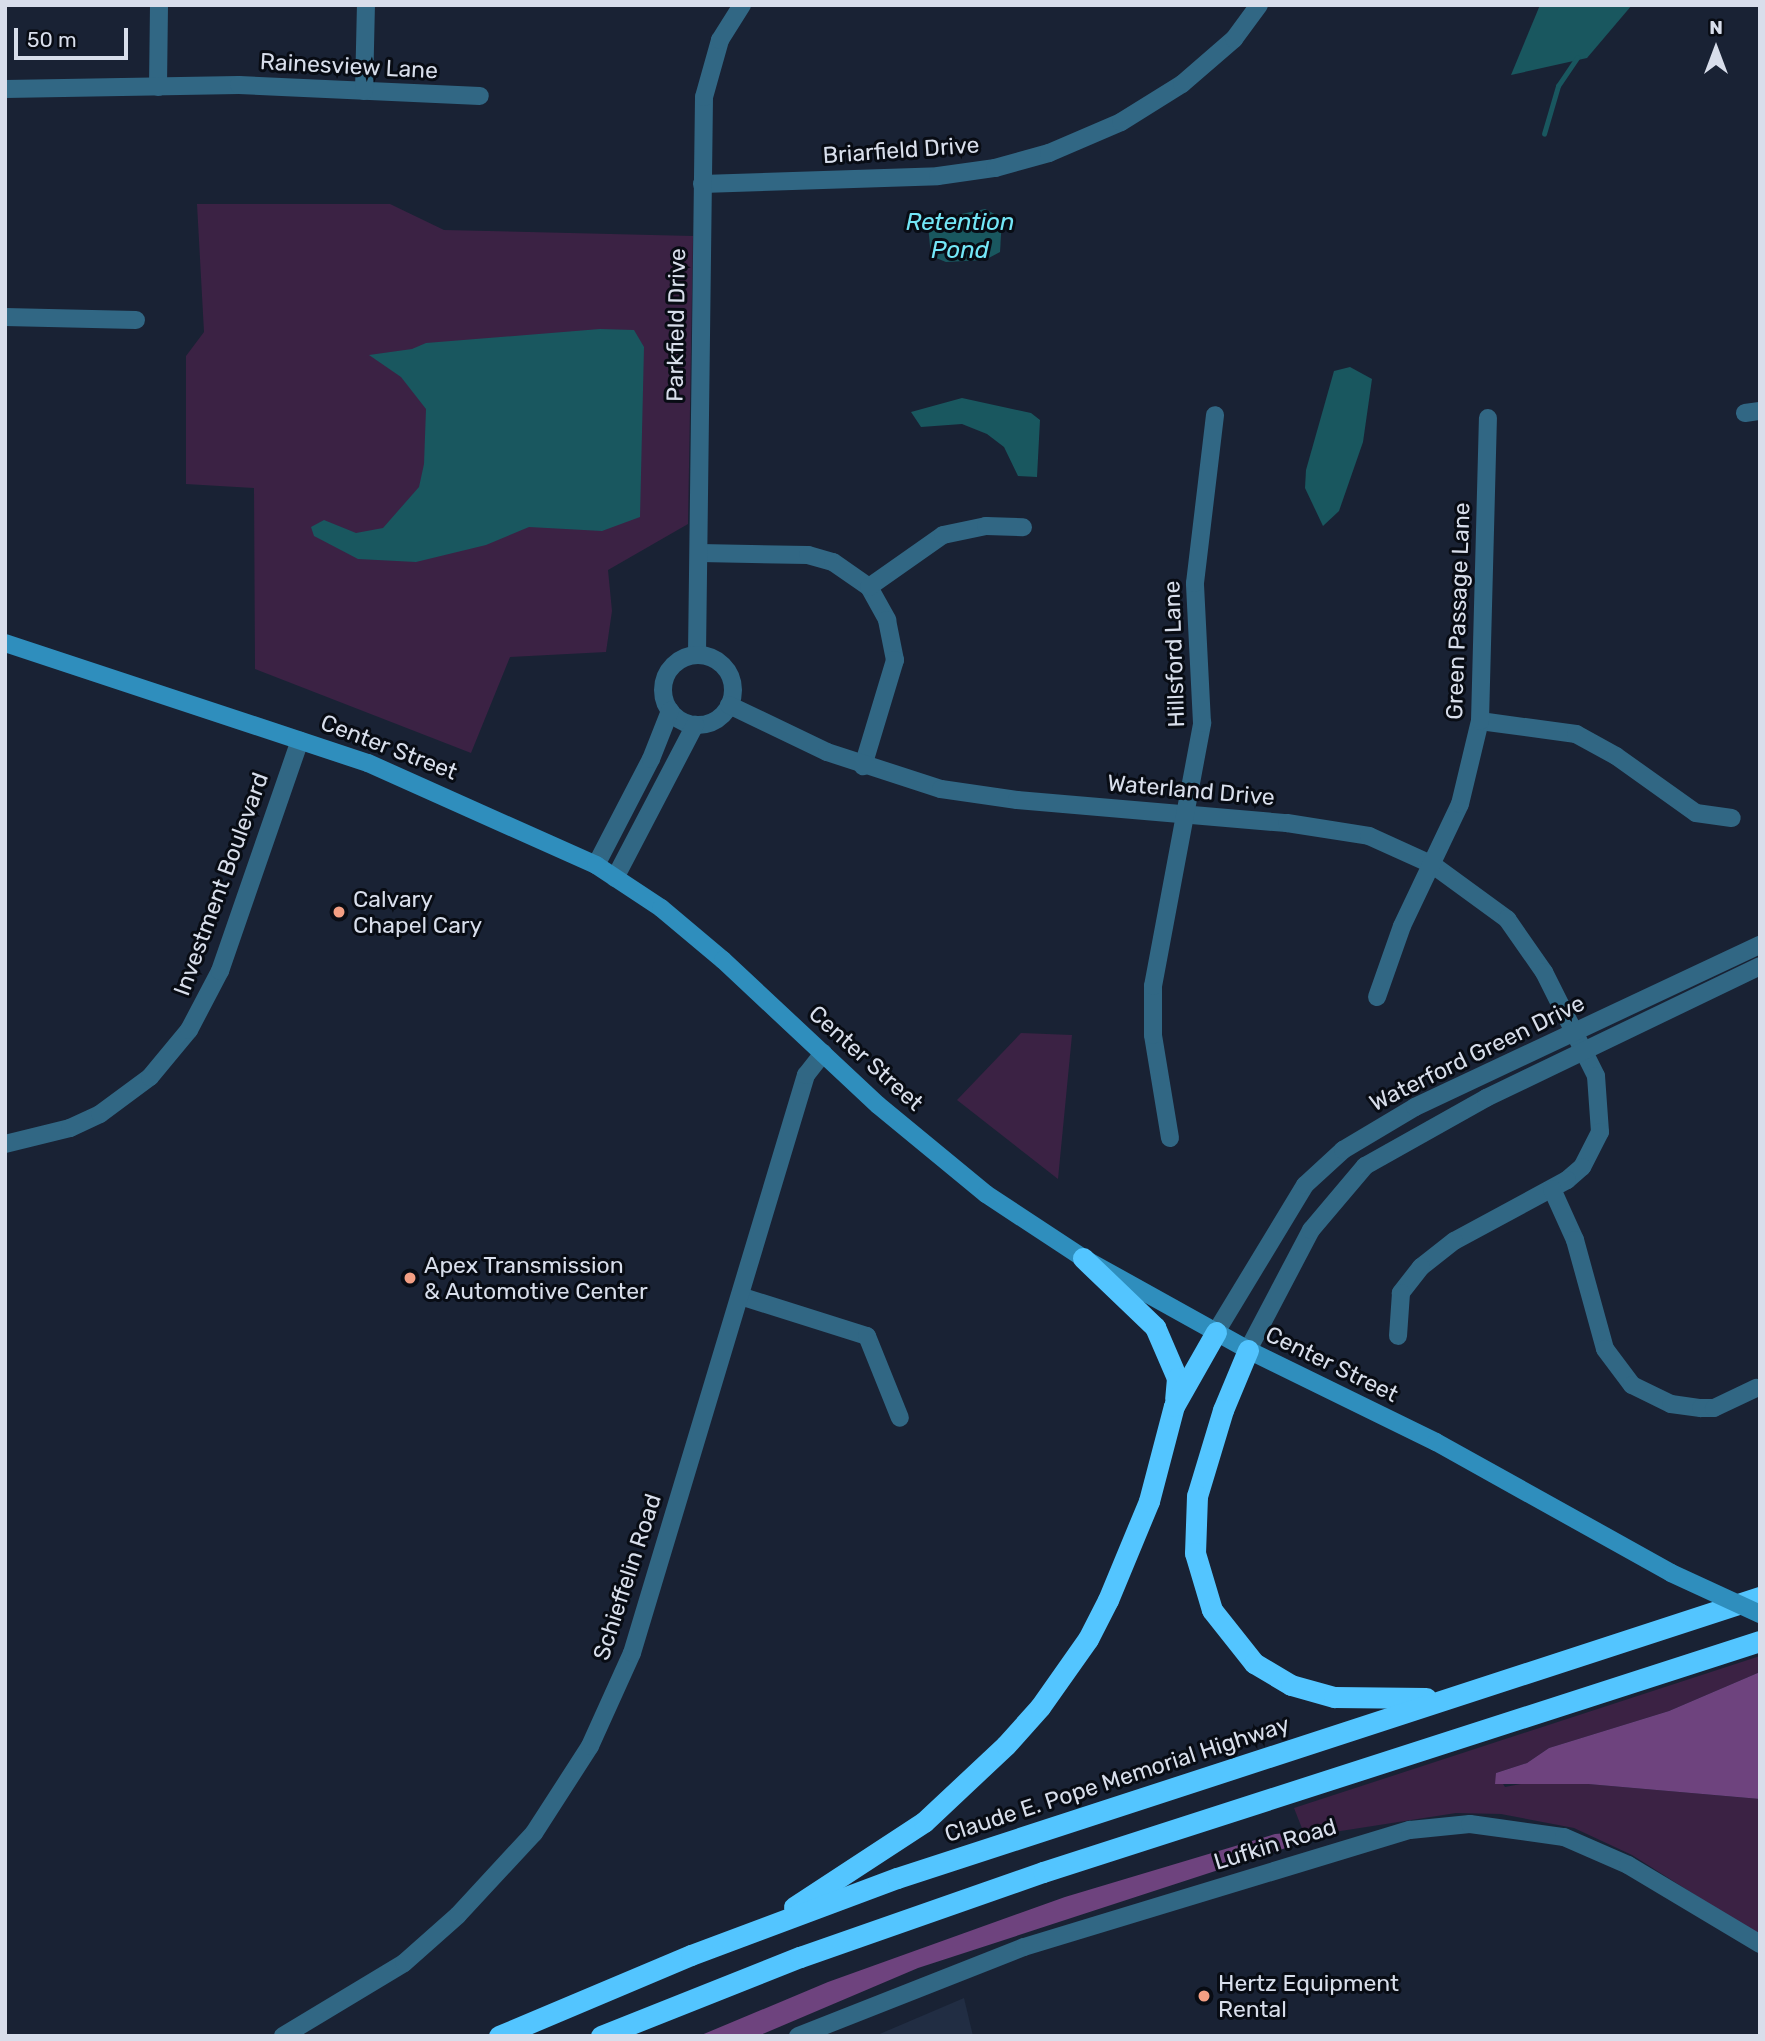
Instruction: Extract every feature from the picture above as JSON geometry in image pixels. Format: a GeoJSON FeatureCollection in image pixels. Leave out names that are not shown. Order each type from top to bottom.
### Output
{"type":"FeatureCollection","features":[{"type":"Feature","properties":{"kind":"highway"},"geometry":{"type":"LineString","coordinates":[[767,1925],[924,1822],[1006,1745],[1040,1707],[1088,1639],[1127,1559],[1149,1501],[1174,1406],[1177,1378],[1155,1327],[1083,1258]]}},
{"type":"Feature","properties":{"kind":"highway"},"geometry":{"type":"LineString","coordinates":[[1174,1406],[1216,1332]]}},
{"type":"Feature","properties":{"kind":"highway"},"geometry":{"type":"LineString","coordinates":[[1248,1350],[1223,1410],[1197,1496],[1195,1553],[1212,1610],[1254,1663],[1292,1685],[1334,1697],[1448,1698]]}},
{"type":"Feature","properties":{"kind":"highway","name":"Claude E. Pope Memorial Highway"},"geometry":{"type":"LineString","coordinates":[[499,2036],[767,1925],[1760,1597]]}},
{"type":"Feature","properties":{"kind":"highway"},"geometry":{"type":"LineString","coordinates":[[601,2036],[800,1957],[1043,1872],[1760,1641]]}},
{"type":"Feature","properties":{"kind":"main road","name":"Center Street"},"geometry":{"type":"LineString","coordinates":[[5,643],[300,740],[459,801],[596,865],[723,960],[878,1105],[986,1194],[1083,1258],[1248,1350],[1436,1442],[1671,1573],[1760,1614]]}},
{"type":"Feature","properties":{"kind":"street"},"geometry":{"type":"LineString","coordinates":[[158,87],[159,5]]}},
{"type":"Feature","properties":{"kind":"street"},"geometry":{"type":"LineString","coordinates":[[364,92],[366,5]]}},
{"type":"Feature","properties":{"kind":"street","name":"Parkfield Drive"},"geometry":{"type":"LineString","coordinates":[[697,654],[702,184],[708,73],[720,40],[742,5]]}},
{"type":"Feature","properties":{"kind":"street","name":"Briarfield Drive"},"geometry":{"type":"LineString","coordinates":[[702,184],[938,176],[995,168],[1049,153],[1110,127],[1182,84],[1234,39],[1259,5]]}},
{"type":"Feature","properties":{"kind":"street","name":"Rainesview Lane"},"geometry":{"type":"LineString","coordinates":[[5,89],[268,86],[480,96]]}},
{"type":"Feature","properties":{"kind":"street"},"geometry":{"type":"LineString","coordinates":[[5,317],[136,320]]}},
{"type":"Feature","properties":{"kind":"street","name":"Hillsford Lane"},"geometry":{"type":"LineString","coordinates":[[1170,1138],[1155,1049],[1153,986],[1202,723],[1195,583],[1215,415]]}},
{"type":"Feature","properties":{"kind":"street","name":"Green Passage Lane"},"geometry":{"type":"LineString","coordinates":[[1377,998],[1402,926],[1460,804],[1480,721],[1488,418]]}},
{"type":"Feature","properties":{"kind":"street"},"geometry":{"type":"LineString","coordinates":[[869,587],[943,535],[986,526],[1023,527]]}},
{"type":"Feature","properties":{"kind":"street"},"geometry":{"type":"LineString","coordinates":[[700,553],[808,555],[833,562],[869,587],[887,620],[895,660],[863,766]]}},
{"type":"Feature","properties":{"kind":"street"},"geometry":{"type":"LineString","coordinates":[[596,865],[651,760],[670,711],[664,679],[676,661],[697,654],[709,656],[728,672],[732,683],[729,705],[715,721],[695,725],[670,711]]}},
{"type":"Feature","properties":{"kind":"street","name":"Waterland Drive"},"geometry":{"type":"LineString","coordinates":[[729,705],[863,766],[904,780],[988,797],[1334,828],[1369,836],[1433,865],[1507,919],[1544,972],[1584,1051],[1599,1088],[1600,1132],[1582,1167],[1552,1189],[1454,1241],[1421,1267],[1401,1293],[1398,1336]]}},
{"type":"Feature","properties":{"kind":"street"},"geometry":{"type":"LineString","coordinates":[[1480,721],[1576,734],[1616,756],[1696,813],[1732,818]]}},
{"type":"Feature","properties":{"kind":"street"},"geometry":{"type":"LineString","coordinates":[[615,878],[695,725]]}},
{"type":"Feature","properties":{"kind":"street","name":"Investment Boulevard"},"geometry":{"type":"LineString","coordinates":[[5,1144],[70,1128],[100,1114],[150,1077],[189,1030],[220,971],[300,740]]}},
{"type":"Feature","properties":{"kind":"street","name":"Waterford Green Drive"},"geometry":{"type":"LineString","coordinates":[[1216,1332],[1305,1185],[1343,1150],[1415,1107],[1760,945]]}},
{"type":"Feature","properties":{"kind":"street","name":"Waterford Green Drive"},"geometry":{"type":"LineString","coordinates":[[1248,1350],[1311,1230],[1348,1181],[1385,1152],[1760,966]]}},
{"type":"Feature","properties":{"kind":"street","name":"Schieffelin Road"},"geometry":{"type":"LineString","coordinates":[[283,2036],[404,1963],[458,1915],[534,1833],[590,1746],[632,1653],[806,1075],[823,1053]]}},
{"type":"Feature","properties":{"kind":"street"},"geometry":{"type":"LineString","coordinates":[[1552,1189],[1575,1240],[1605,1349],[1632,1385],[1671,1404],[1701,1408],[1714,1408],[1756,1388]]}},
{"type":"Feature","properties":{"kind":"street"},"geometry":{"type":"LineString","coordinates":[[740,1296],[867,1336],[900,1418]]}},
{"type":"Feature","properties":{"kind":"street","name":"Lufkin Road"},"geometry":{"type":"LineString","coordinates":[[798,2036],[1024,1947],[1328,1853],[1410,1830],[1443,1826],[1521,1828],[1564,1837],[1628,1866],[1760,1944]]}},
{"type":"Feature","properties":{"kind":"shaded area"},"geometry":{"type":"Polygon","coordinates":[[[197,204],[390,204],[444,230],[693,236],[688,524],[608,570],[612,611],[606,652],[510,657],[471,753],[255,669],[254,488],[186,484],[186,356],[204,332],[197,204]]]}},
{"type":"Feature","properties":{"kind":"shaded area"},"geometry":{"type":"Polygon","coordinates":[[[1021,1033],[1072,1035],[1058,1179],[957,1100],[1021,1033]]]}},
{"type":"Feature","properties":{"kind":"shaded area"},"geometry":{"type":"Polygon","coordinates":[[[1760,1656],[1760,1672],[1669,1711],[1549,1748],[1527,1763],[1496,1773],[1505,1787],[1531,1782],[1588,1784],[1760,1799],[1760,1936],[1632,1855],[1574,1828],[1501,1814],[1456,1813],[1315,1835],[1303,1831],[1294,1808],[1760,1656]]]}},
{"type":"Feature","properties":{"kind":"shaded area"},"geometry":{"type":"Polygon","coordinates":[[[1760,1672],[1760,1799],[1588,1784],[1495,1784],[1496,1773],[1527,1763],[1549,1748],[1669,1711],[1760,1672]]]}},
{"type":"Feature","properties":{"kind":"shaded area"},"geometry":{"type":"Polygon","coordinates":[[[1314,1831],[1315,1835],[1305,1841],[1280,1850],[918,1968],[758,2036],[699,2036],[828,1982],[1065,1897],[1275,1834],[1314,1831]]]}},
{"type":"Feature","properties":{"kind":"shaded area"},"geometry":{"type":"Polygon","coordinates":[[[964,1998],[973,2036],[875,2036],[964,1998]]]}},
{"type":"Feature","properties":{"kind":"water"},"geometry":{"type":"Polygon","coordinates":[[[1540,5],[1632,5],[1587,58],[1511,75],[1540,5]]]}},
{"type":"Feature","properties":{"kind":"water","name":"Retention Pond"},"geometry":{"type":"Polygon","coordinates":[[[985,209],[1002,218],[1000,252],[985,260],[946,262],[931,256],[928,225],[933,220],[985,209]]]}},
{"type":"Feature","properties":{"kind":"water"},"geometry":{"type":"Polygon","coordinates":[[[600,329],[634,330],[644,347],[640,517],[602,531],[529,527],[486,545],[416,562],[358,559],[314,536],[311,527],[324,520],[356,533],[383,528],[419,487],[424,464],[426,409],[401,377],[369,355],[412,349],[426,343],[600,329]]]}},
{"type":"Feature","properties":{"kind":"water"},"geometry":{"type":"Polygon","coordinates":[[[1350,367],[1372,379],[1363,442],[1339,511],[1323,526],[1305,488],[1306,470],[1334,371],[1350,367]]]}},
{"type":"Feature","properties":{"kind":"water"},"geometry":{"type":"Polygon","coordinates":[[[962,398],[1031,413],[1040,420],[1037,477],[1018,476],[1004,447],[987,434],[962,424],[921,427],[911,412],[962,398]]]}},
{"type":"Feature","properties":{"kind":"waterway"},"geometry":{"type":"LineString","coordinates":[[1544,134],[1558,86],[1577,58]]}},
{"type":"Feature","properties":{"kind":"place","name":"Calvary Chapel Cary"},"geometry":{"type":"Point","coordinates":[339,912]}},
{"type":"Feature","properties":{"kind":"place","name":"Apex Transmission & Automotive Center"},"geometry":{"type":"Point","coordinates":[410,1278]}},
{"type":"Feature","properties":{"kind":"place","name":"Hertz Equipment Rental"},"geometry":{"type":"Point","coordinates":[1204,1996]}}]}
